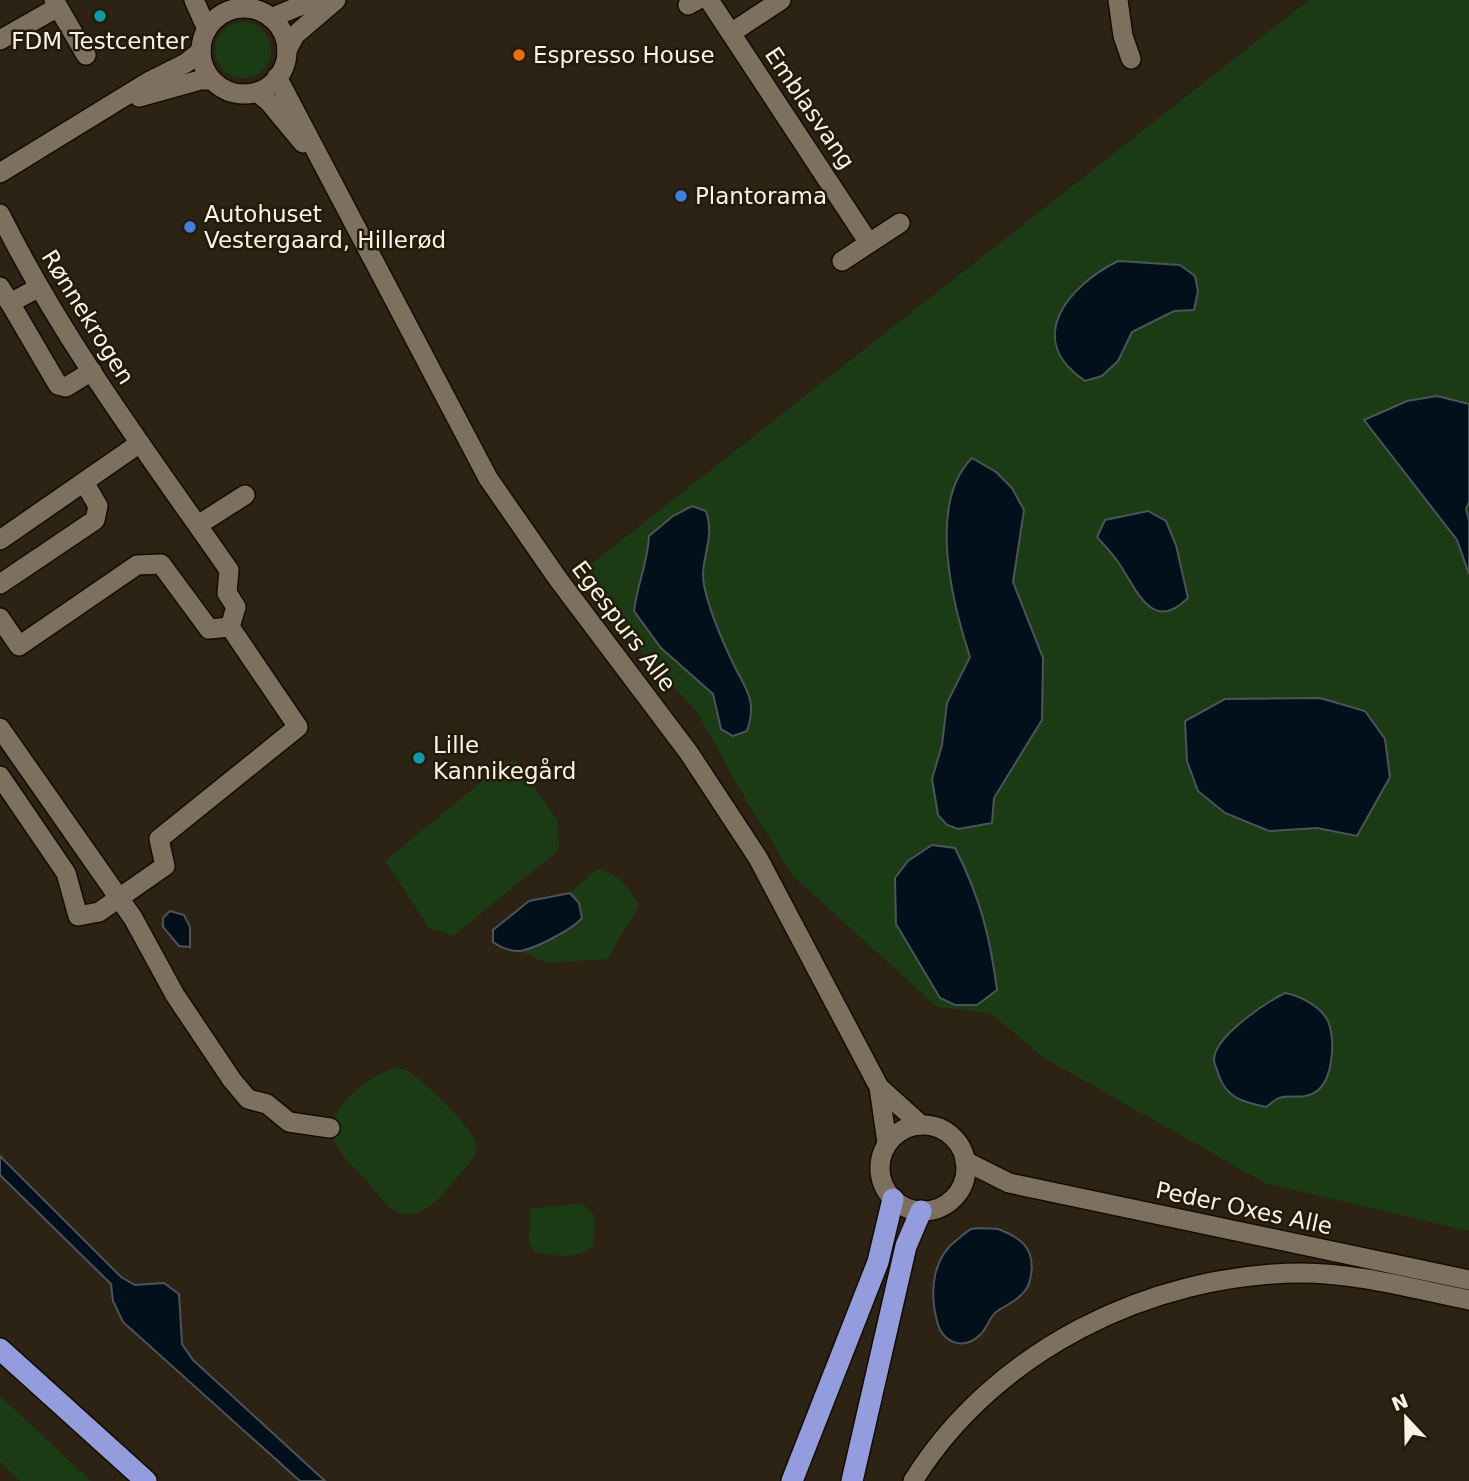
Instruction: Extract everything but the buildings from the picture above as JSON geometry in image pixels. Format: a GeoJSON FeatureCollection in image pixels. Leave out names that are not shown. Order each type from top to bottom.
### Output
{"type":"FeatureCollection","features":[{"type":"Feature","properties":{"kind":"highway"},"geometry":{"type":"LineString","coordinates":[[793,1481],[878,1262],[893,1199]]}},
{"type":"Feature","properties":{"kind":"highway"},"geometry":{"type":"LineString","coordinates":[[852,1481],[906,1245],[921,1211]]}},
{"type":"Feature","properties":{"kind":"highway"},"geometry":{"type":"LineString","coordinates":[[0,1349],[146,1481]]}},
{"type":"Feature","properties":{"kind":"street"},"geometry":{"type":"LineString","coordinates":[[194,0],[207,29]]}},
{"type":"Feature","properties":{"kind":"street"},"geometry":{"type":"LineString","coordinates":[[271,18],[314,0]]}},
{"type":"Feature","properties":{"kind":"street"},"geometry":{"type":"LineString","coordinates":[[286,50],[282,33],[271,18],[251,9],[221,6],[207,29],[201,51],[202,61],[212,80],[228,91],[257,92],[277,77],[286,50],[295,35],[336,0]]}},
{"type":"Feature","properties":{"kind":"street","name":"Emblasvang"},"geometry":{"type":"LineString","coordinates":[[709,0],[869,243]]}},
{"type":"Feature","properties":{"kind":"street"},"geometry":{"type":"LineString","coordinates":[[731,33],[781,0]]}},
{"type":"Feature","properties":{"kind":"street"},"geometry":{"type":"LineString","coordinates":[[1118,0],[1123,36],[1131,59]]}},
{"type":"Feature","properties":{"kind":"street"},"geometry":{"type":"LineString","coordinates":[[0,40],[56,4],[86,55]]}},
{"type":"Feature","properties":{"kind":"street"},"geometry":{"type":"LineString","coordinates":[[0,173],[186,63],[201,51]]}},
{"type":"Feature","properties":{"kind":"street","name":"Egespurs Alle"},"geometry":{"type":"LineString","coordinates":[[277,77],[488,478],[550,569],[714,789],[799,932],[879,1087],[887,1143]]}},
{"type":"Feature","properties":{"kind":"street"},"geometry":{"type":"LineString","coordinates":[[108,107],[192,82],[212,80]]}},
{"type":"Feature","properties":{"kind":"street","name":"Egespurs Alle"},"geometry":{"type":"LineString","coordinates":[[257,92],[269,102],[338,190]]}},
{"type":"Feature","properties":{"kind":"street","name":"Rønnekrogen"},"geometry":{"type":"LineString","coordinates":[[0,214],[38,288],[140,443],[229,570],[227,593],[236,607],[230,627]]}},
{"type":"Feature","properties":{"kind":"street"},"geometry":{"type":"LineString","coordinates":[[842,261],[900,223]]}},
{"type":"Feature","properties":{"kind":"street"},"geometry":{"type":"LineString","coordinates":[[38,288],[5,295],[58,385],[66,387],[92,371]]}},
{"type":"Feature","properties":{"kind":"street"},"geometry":{"type":"LineString","coordinates":[[0,540],[140,443]]}},
{"type":"Feature","properties":{"kind":"street"},"geometry":{"type":"LineString","coordinates":[[0,584],[95,520],[98,506],[84,482]]}},
{"type":"Feature","properties":{"kind":"street"},"geometry":{"type":"LineString","coordinates":[[198,525],[245,495]]}},
{"type":"Feature","properties":{"kind":"street"},"geometry":{"type":"LineString","coordinates":[[0,618],[19,646],[137,565],[161,564],[209,629],[230,627],[298,727],[159,839],[164,866],[120,900],[99,912],[78,916],[66,873],[0,776]]}},
{"type":"Feature","properties":{"kind":"street"},"geometry":{"type":"LineString","coordinates":[[0,728],[120,900],[195,1027],[248,1099],[267,1104],[289,1122],[330,1128]]}},
{"type":"Feature","properties":{"kind":"street","name":"Egespurs Alle"},"geometry":{"type":"LineString","coordinates":[[879,1087],[921,1125]]}},
{"type":"Feature","properties":{"kind":"street"},"geometry":{"type":"LineString","coordinates":[[921,1125],[932,1125],[950,1135],[958,1142],[965,1161],[962,1186],[945,1205],[921,1211],[906,1208],[893,1199],[884,1187],[880,1172],[881,1157],[887,1143],[908,1127],[921,1125]]}},
{"type":"Feature","properties":{"kind":"street","name":"Peder Oxes Alle"},"geometry":{"type":"LineString","coordinates":[[965,1161],[1009,1184]]}},
{"type":"Feature","properties":{"kind":"street","name":"Peder Oxes Alle"},"geometry":{"type":"LineString","coordinates":[[962,1186],[1009,1184],[1469,1280]]}},
{"type":"Feature","properties":{"kind":"street"},"geometry":{"type":"LineString","coordinates":[[913,1481],[943,1438],[1012,1374],[1070,1334],[1141,1300],[1220,1279],[1303,1273],[1345,1276],[1469,1300]]}},
{"type":"Feature","properties":{"kind":"green space"},"geometry":{"type":"Polygon","coordinates":[[[1309,0],[1469,0],[1469,1231],[1265,1183],[1044,1058],[990,1013],[937,1007],[793,876],[749,805],[697,712],[578,583],[581,572],[1309,0]]]}},
{"type":"Feature","properties":{"kind":"green space"},"geometry":{"type":"Polygon","coordinates":[[[237,22],[249,22],[259,26],[267,34],[271,50],[267,66],[259,74],[249,78],[237,78],[227,74],[219,66],[215,56],[215,44],[219,34],[227,26],[237,22]]]}},
{"type":"Feature","properties":{"kind":"green space"},"geometry":{"type":"Polygon","coordinates":[[[516,761],[558,821],[559,850],[453,936],[429,928],[385,861],[504,763],[516,761]]]}},
{"type":"Feature","properties":{"kind":"green space"},"geometry":{"type":"Polygon","coordinates":[[[597,869],[622,882],[639,906],[607,959],[546,963],[521,951],[579,903],[570,893],[597,869]]]}},
{"type":"Feature","properties":{"kind":"green space"},"geometry":{"type":"Polygon","coordinates":[[[396,1068],[411,1073],[437,1096],[467,1127],[476,1143],[473,1158],[446,1191],[427,1208],[413,1214],[399,1213],[384,1202],[343,1156],[333,1137],[332,1126],[336,1114],[352,1094],[375,1077],[396,1068]]]}},
{"type":"Feature","properties":{"kind":"green space"},"geometry":{"type":"Polygon","coordinates":[[[582,1203],[595,1216],[593,1246],[573,1255],[557,1256],[535,1252],[529,1241],[530,1209],[582,1203]]]}},
{"type":"Feature","properties":{"kind":"green space"},"geometry":{"type":"Polygon","coordinates":[[[0,1396],[91,1481],[20,1481],[0,1462],[0,1396]]]}},
{"type":"Feature","properties":{"kind":"water"},"geometry":{"type":"Polygon","coordinates":[[[1118,261],[1180,265],[1195,276],[1198,291],[1194,310],[1174,311],[1132,332],[1118,361],[1102,376],[1085,381],[1067,365],[1057,348],[1055,331],[1069,299],[1083,284],[1118,261]]]}},
{"type":"Feature","properties":{"kind":"water"},"geometry":{"type":"Polygon","coordinates":[[[1437,396],[1469,404],[1469,502],[1466,509],[1469,520],[1469,574],[1457,540],[1364,420],[1407,401],[1437,396]]]}},
{"type":"Feature","properties":{"kind":"water"},"geometry":{"type":"Polygon","coordinates":[[[972,458],[996,472],[1012,488],[1024,510],[1013,582],[1043,658],[1042,720],[994,798],[992,823],[958,829],[947,825],[938,815],[932,779],[942,745],[947,703],[970,657],[951,582],[947,526],[950,500],[958,477],[972,458]]]}},
{"type":"Feature","properties":{"kind":"water"},"geometry":{"type":"Polygon","coordinates":[[[692,506],[706,511],[709,521],[703,576],[712,614],[751,702],[747,731],[733,736],[721,729],[713,694],[661,648],[634,611],[649,536],[673,516],[692,506]]]}},
{"type":"Feature","properties":{"kind":"water"},"geometry":{"type":"Polygon","coordinates":[[[1148,511],[1166,521],[1176,545],[1188,598],[1164,612],[1146,603],[1116,559],[1097,537],[1105,520],[1148,511]]]}},
{"type":"Feature","properties":{"kind":"water"},"geometry":{"type":"Polygon","coordinates":[[[1320,698],[1365,711],[1385,739],[1390,777],[1357,836],[1317,828],[1269,831],[1225,813],[1198,791],[1187,761],[1185,721],[1225,699],[1320,698]]]}},
{"type":"Feature","properties":{"kind":"water"},"geometry":{"type":"Polygon","coordinates":[[[932,845],[955,848],[983,917],[997,990],[977,1005],[955,1005],[940,998],[896,924],[895,878],[908,861],[932,845]]]}},
{"type":"Feature","properties":{"kind":"water"},"geometry":{"type":"Polygon","coordinates":[[[570,893],[579,903],[582,918],[570,928],[525,950],[512,950],[493,942],[493,930],[529,901],[570,893]]]}},
{"type":"Feature","properties":{"kind":"water"},"geometry":{"type":"Polygon","coordinates":[[[170,911],[184,915],[190,927],[190,947],[179,946],[163,927],[163,918],[170,911]]]}},
{"type":"Feature","properties":{"kind":"water"},"geometry":{"type":"Polygon","coordinates":[[[1285,993],[1311,1004],[1326,1018],[1331,1032],[1331,1060],[1326,1078],[1317,1091],[1306,1096],[1280,1098],[1266,1107],[1232,1095],[1222,1084],[1214,1060],[1216,1051],[1232,1031],[1266,1004],[1285,993]]]}},
{"type":"Feature","properties":{"kind":"water"},"geometry":{"type":"Polygon","coordinates":[[[0,1156],[121,1277],[135,1285],[164,1283],[179,1294],[182,1344],[193,1360],[325,1481],[300,1481],[123,1322],[113,1301],[111,1284],[0,1175],[0,1156]]]}},
{"type":"Feature","properties":{"kind":"water"},"geometry":{"type":"Polygon","coordinates":[[[998,1229],[1014,1236],[1029,1251],[1031,1278],[1026,1290],[996,1312],[983,1332],[967,1343],[954,1342],[943,1334],[937,1321],[933,1298],[938,1265],[950,1246],[969,1230],[998,1229]]]}},
{"type":"Feature","properties":{"kind":"place","name":"FDM Testcenter"},"geometry":{"type":"Point","coordinates":[100,16]}},
{"type":"Feature","properties":{"kind":"place","name":"Espresso House"},"geometry":{"type":"Point","coordinates":[519,55]}},
{"type":"Feature","properties":{"kind":"place","name":"Plantorama"},"geometry":{"type":"Point","coordinates":[681,196]}},
{"type":"Feature","properties":{"kind":"place","name":"Autohuset Vestergaard, Hillerød"},"geometry":{"type":"Point","coordinates":[190,227]}},
{"type":"Feature","properties":{"kind":"place","name":"Lille Kannikegård"},"geometry":{"type":"Point","coordinates":[419,758]}}]}
